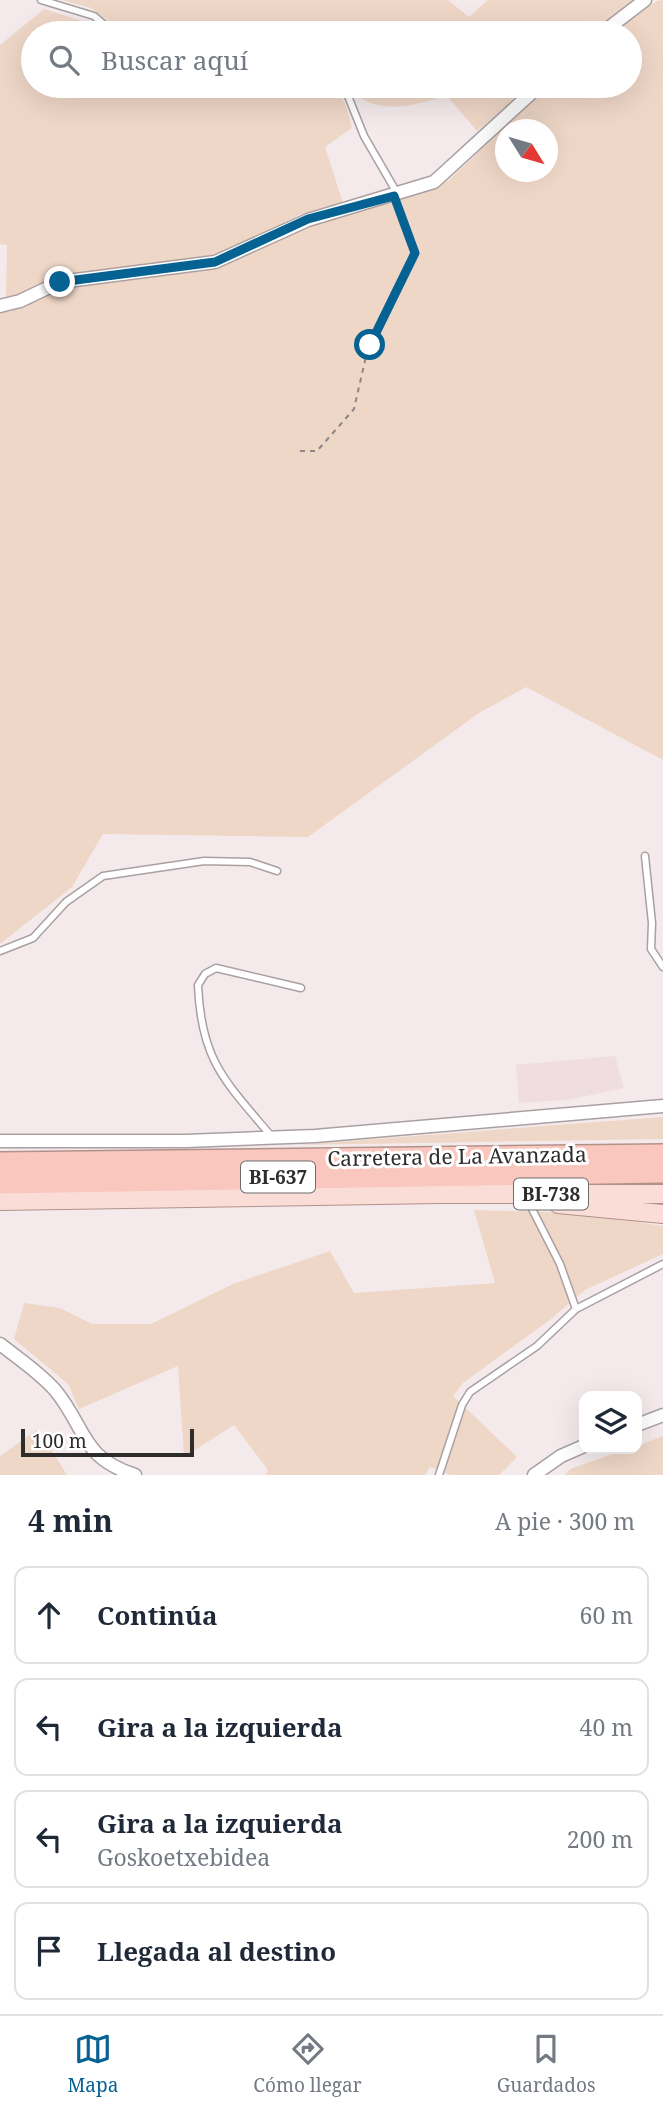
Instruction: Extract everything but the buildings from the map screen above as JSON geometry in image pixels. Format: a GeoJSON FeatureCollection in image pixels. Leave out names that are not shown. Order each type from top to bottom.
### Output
{"type":"FeatureCollection","features":[{"type":"Feature","properties":{"kind":"highway","name":"Carretera de La Avanzada"},"geometry":{"type":"LineString","coordinates":[[0,1163],[663,1155]]}},
{"type":"Feature","properties":{"kind":"highway","name":"Carretera de La Avanzada"},"geometry":{"type":"LineString","coordinates":[[0,1183],[663,1172]]}},
{"type":"Feature","properties":{"kind":"highway"},"geometry":{"type":"LineString","coordinates":[[556,1173],[663,1183]]}},
{"type":"Feature","properties":{"kind":"main road","name":"BI-738"},"geometry":{"type":"LineString","coordinates":[[473,1156],[663,1145]]}},
{"type":"Feature","properties":{"kind":"main road","name":"BI-738"},"geometry":{"type":"LineString","coordinates":[[0,1201],[440,1194],[663,1194]]}},
{"type":"Feature","properties":{"kind":"main road"},"geometry":{"type":"LineString","coordinates":[[440,1194],[490,1202],[625,1208],[663,1214]]}},
{"type":"Feature","properties":{"kind":"street"},"geometry":{"type":"LineString","coordinates":[[618,21],[645,0]]}},
{"type":"Feature","properties":{"kind":"street"},"geometry":{"type":"LineString","coordinates":[[0,306],[20,301],[60,282],[215,262],[308,219],[434,182],[448,172],[469,147],[525,98]]}},
{"type":"Feature","properties":{"kind":"street"},"geometry":{"type":"LineString","coordinates":[[0,1141],[186,1142],[273,1138],[663,1106]]}},
{"type":"Feature","properties":{"kind":"street"},"geometry":{"type":"LineString","coordinates":[[0,1344],[52,1387],[71,1411],[99,1459],[135,1475]]}},
{"type":"Feature","properties":{"kind":"street"},"geometry":{"type":"LineString","coordinates":[[642,1423],[663,1415]]}},
{"type":"Feature","properties":{"kind":"street"},"geometry":{"type":"LineString","coordinates":[[534,1475],[561,1456],[579,1448]]}},
{"type":"Feature","properties":{"kind":"lane"},"geometry":{"type":"LineString","coordinates":[[41,0],[93,16],[99,21]]}},
{"type":"Feature","properties":{"kind":"lane"},"geometry":{"type":"LineString","coordinates":[[349,98],[364,136],[396,195]]}},
{"type":"Feature","properties":{"kind":"lane"},"geometry":{"type":"LineString","coordinates":[[645,856],[652,923],[651,948],[663,967]]}},
{"type":"Feature","properties":{"kind":"lane"},"geometry":{"type":"LineString","coordinates":[[0,951],[33,938],[66,902],[103,876],[204,861],[250,862],[277,871]]}},
{"type":"Feature","properties":{"kind":"lane"},"geometry":{"type":"LineString","coordinates":[[273,1138],[223,1080],[206,1047],[198,985],[205,974],[216,968],[301,988]]}},
{"type":"Feature","properties":{"kind":"lane"},"geometry":{"type":"LineString","coordinates":[[529,1203],[560,1264],[576,1308]]}},
{"type":"Feature","properties":{"kind":"lane"},"geometry":{"type":"LineString","coordinates":[[439,1475],[462,1405],[470,1392],[537,1346],[576,1308],[663,1264]]}},
{"type":"Feature","properties":{"kind":"path"},"geometry":{"type":"LineString","coordinates":[[300,451],[317,451],[350,415],[359,393],[367,352],[413,261],[414,246],[396,195]]}},
{"type":"Feature","properties":{"kind":"shaded area"},"geometry":{"type":"Polygon","coordinates":[[[62,0],[448,0],[469,17],[488,0],[636,0],[607,21],[109,21],[91,8],[62,0]]]}},
{"type":"Feature","properties":{"kind":"shaded area"},"geometry":{"type":"Polygon","coordinates":[[[663,0],[663,760],[526,687],[479,713],[308,837],[103,834],[72,887],[0,944],[0,312],[10,312],[68,286],[224,265],[293,230],[448,181],[495,136],[495,182],[558,182],[558,119],[513,119],[535,98],[642,98],[642,21],[628,21],[657,1],[663,0]]]}},
{"type":"Feature","properties":{"kind":"shaded area"},"geometry":{"type":"Polygon","coordinates":[[[44,9],[82,21],[29,21],[44,9]]]}},
{"type":"Feature","properties":{"kind":"shaded area"},"geometry":{"type":"Polygon","coordinates":[[[21,28],[21,98],[342,98],[352,128],[325,147],[343,203],[299,215],[220,256],[6,298],[7,245],[0,244],[0,45],[21,28]]]}},
{"type":"Feature","properties":{"kind":"shaded area"},"geometry":{"type":"Polygon","coordinates":[[[362,98],[436,98],[394,107],[362,98]]]}},
{"type":"Feature","properties":{"kind":"shaded area"},"geometry":{"type":"Polygon","coordinates":[[[449,98],[516,98],[477,131],[449,98]]]}},
{"type":"Feature","properties":{"kind":"shaded area"},"geometry":{"type":"Polygon","coordinates":[[[615,1056],[624,1088],[567,1100],[519,1103],[516,1065],[615,1056]]]}},
{"type":"Feature","properties":{"kind":"shaded area"},"geometry":{"type":"Polygon","coordinates":[[[663,1117],[663,1139],[297,1145],[663,1117]]]}},
{"type":"Feature","properties":{"kind":"shaded area"},"geometry":{"type":"Polygon","coordinates":[[[474,1210],[582,1213],[663,1226],[663,1254],[585,1290],[551,1319],[463,1383],[453,1396],[517,1457],[499,1475],[451,1475],[430,1467],[425,1475],[266,1475],[268,1470],[234,1425],[184,1457],[178,1366],[79,1409],[68,1384],[14,1339],[24,1303],[60,1308],[92,1324],[151,1324],[233,1284],[330,1251],[354,1293],[495,1283],[474,1210]]]}},
{"type":"Feature","properties":{"kind":"shaded area"},"geometry":{"type":"Polygon","coordinates":[[[38,1429],[67,1475],[0,1475],[0,1456],[38,1429]]]}},
{"type":"Feature","properties":{"kind":"shaded area"},"geometry":{"type":"Polygon","coordinates":[[[663,1436],[663,1475],[565,1475],[570,1469],[613,1454],[642,1454],[642,1444],[663,1436]]]}},
{"type":"Feature","properties":{"kind":"route"},"geometry":{"type":"LineString","coordinates":[[60,282],[215,262],[233,256],[278,231],[308,219],[394,196],[415,253],[370,345]]}}]}
